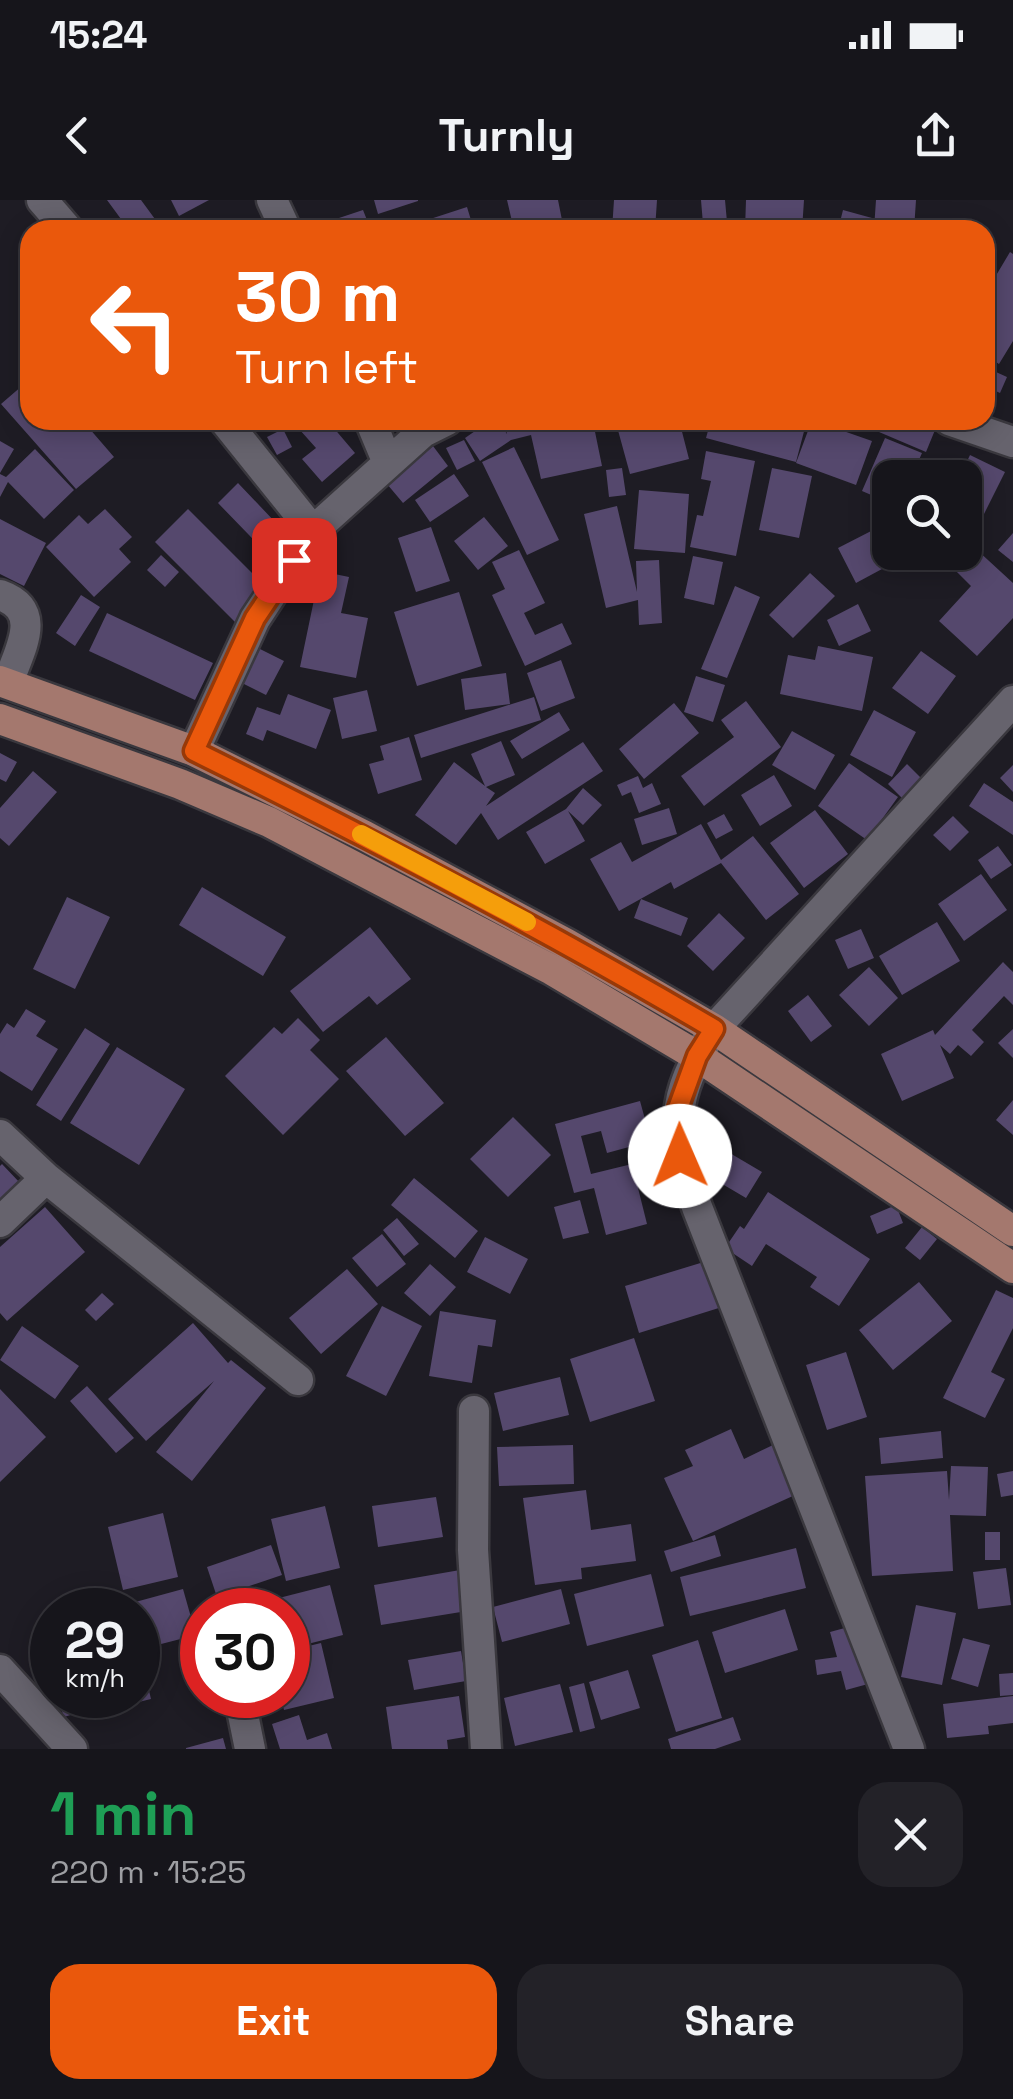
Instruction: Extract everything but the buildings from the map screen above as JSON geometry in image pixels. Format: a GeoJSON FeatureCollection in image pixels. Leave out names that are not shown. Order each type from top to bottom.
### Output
{"type":"FeatureCollection","features":[{"type":"Feature","properties":{"kind":"main road"},"geometry":{"type":"LineString","coordinates":[[4,682],[194,751],[568,944],[714,1029],[1013,1231]]}},
{"type":"Feature","properties":{"kind":"main road"},"geometry":{"type":"LineString","coordinates":[[0,719],[180,784],[269,822],[552,970],[697,1056],[1013,1268]]}},
{"type":"Feature","properties":{"kind":"street"},"geometry":{"type":"LineString","coordinates":[[42,200],[59,220]]}},
{"type":"Feature","properties":{"kind":"street"},"geometry":{"type":"LineString","coordinates":[[232,430],[314,531]]}},
{"type":"Feature","properties":{"kind":"street"},"geometry":{"type":"LineString","coordinates":[[374,430],[388,463]]}},
{"type":"Feature","properties":{"kind":"street"},"geometry":{"type":"LineString","coordinates":[[194,751],[255,618],[314,531],[426,430]]}},
{"type":"Feature","properties":{"kind":"street"},"geometry":{"type":"LineString","coordinates":[[978,430],[1013,442]]}},
{"type":"Feature","properties":{"kind":"street"},"geometry":{"type":"LineString","coordinates":[[0,595],[14,600],[24,611],[28,626],[4,682]]}},
{"type":"Feature","properties":{"kind":"street"},"geometry":{"type":"LineString","coordinates":[[908,1749],[680,1156],[677,1111],[697,1056],[714,1029],[1009,711]]}},
{"type":"Feature","properties":{"kind":"street"},"geometry":{"type":"LineString","coordinates":[[0,1135],[46,1178],[298,1380]]}},
{"type":"Feature","properties":{"kind":"street"},"geometry":{"type":"LineString","coordinates":[[0,1222],[46,1178]]}},
{"type":"Feature","properties":{"kind":"street"},"geometry":{"type":"LineString","coordinates":[[474,1411],[473,1550],[486,1749]]}},
{"type":"Feature","properties":{"kind":"street"},"geometry":{"type":"LineString","coordinates":[[0,1670],[72,1749]]}},
{"type":"Feature","properties":{"kind":"street"},"geometry":{"type":"LineString","coordinates":[[244,1718],[250,1749]]}},
{"type":"Feature","properties":{"kind":"slow traffic"},"geometry":{"type":"LineString","coordinates":[[361,834],[527,922]]}},
{"type":"Feature","properties":{"kind":"route"},"geometry":{"type":"LineString","coordinates":[[294,560],[255,618],[194,751],[568,944],[714,1029],[697,1056],[677,1111],[680,1156]]}}]}
